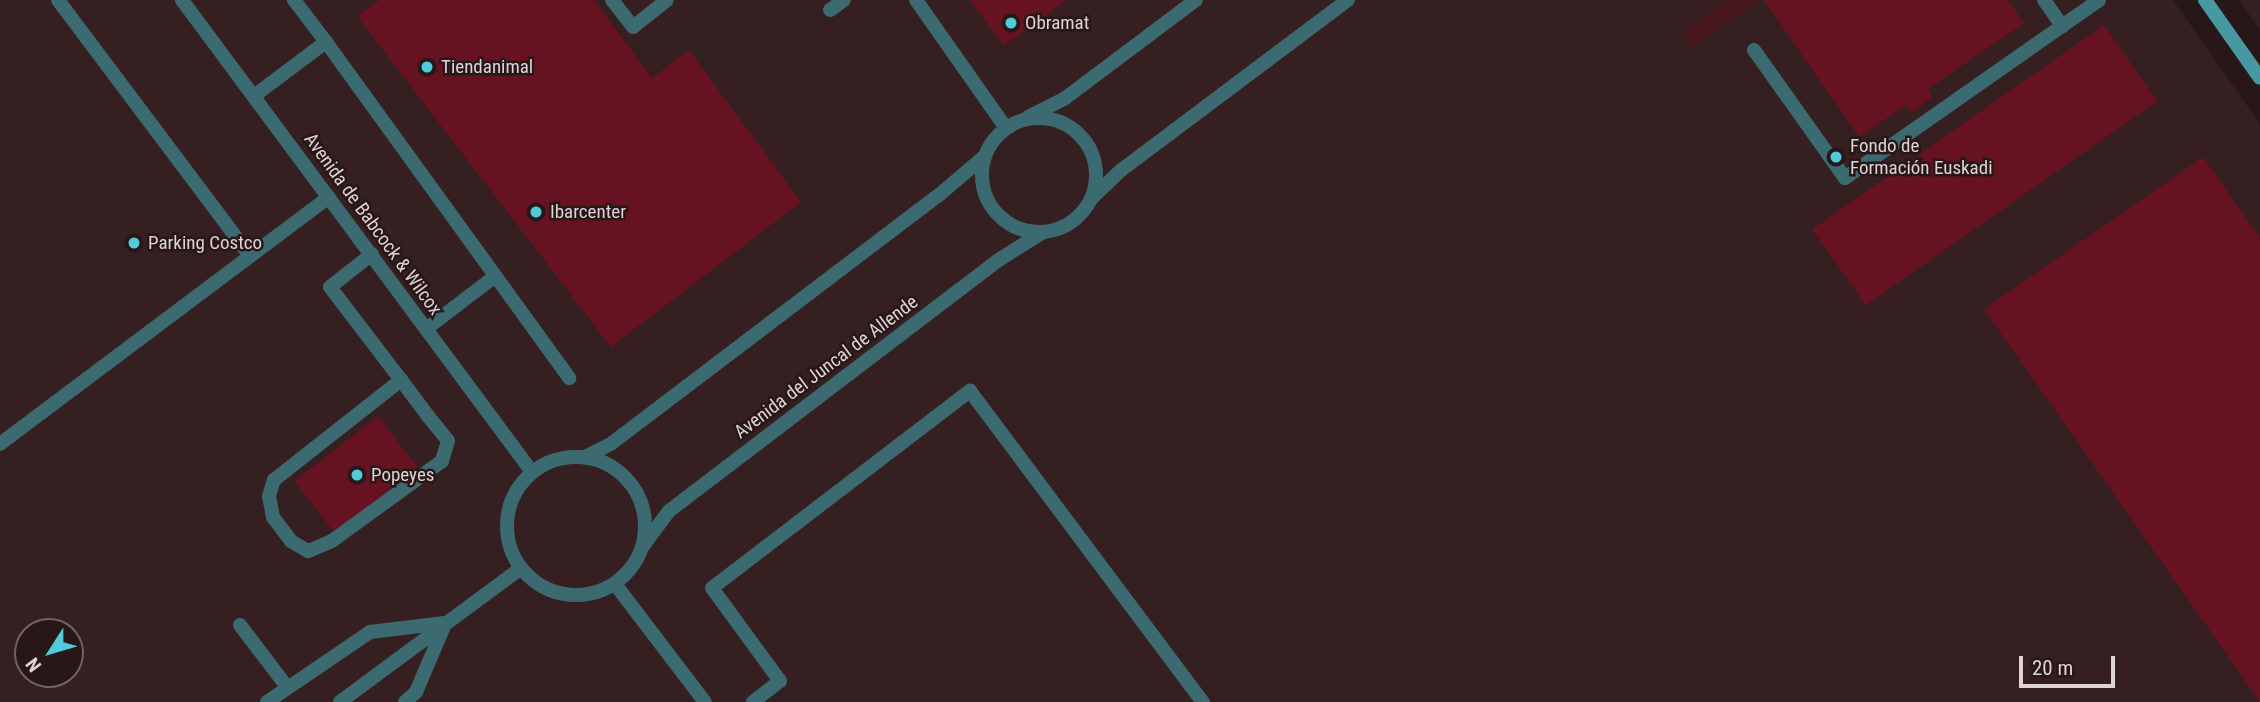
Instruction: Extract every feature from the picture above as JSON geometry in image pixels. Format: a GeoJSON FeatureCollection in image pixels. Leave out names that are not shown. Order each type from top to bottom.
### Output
{"type":"FeatureCollection","features":[{"type":"Feature","properties":{"kind":"street"},"geometry":{"type":"LineString","coordinates":[[58,0],[250,256]]}},
{"type":"Feature","properties":{"kind":"street","name":"Avenida de Babcock & Wilcox"},"geometry":{"type":"LineString","coordinates":[[182,0],[532,472]]}},
{"type":"Feature","properties":{"kind":"street"},"geometry":{"type":"LineString","coordinates":[[294,0],[569,378]]}},
{"type":"Feature","properties":{"kind":"street"},"geometry":{"type":"LineString","coordinates":[[612,0],[632,27],[667,0]]}},
{"type":"Feature","properties":{"kind":"street"},"geometry":{"type":"LineString","coordinates":[[830,10],[844,0]]}},
{"type":"Feature","properties":{"kind":"street"},"geometry":{"type":"LineString","coordinates":[[916,0],[1006,128]]}},
{"type":"Feature","properties":{"kind":"street"},"geometry":{"type":"LineString","coordinates":[[585,457],[623,434],[939,195],[985,156],[1006,128],[1064,99],[1196,0]]}},
{"type":"Feature","properties":{"kind":"street"},"geometry":{"type":"LineString","coordinates":[[985,156],[981,174],[991,208],[1023,231],[1043,232],[1063,228],[1120,171],[1348,0]]}},
{"type":"Feature","properties":{"kind":"street"},"geometry":{"type":"LineString","coordinates":[[2043,0],[2062,26]]}},
{"type":"Feature","properties":{"kind":"street"},"geometry":{"type":"LineString","coordinates":[[1754,50],[1844,178],[2099,0]]}},
{"type":"Feature","properties":{"kind":"street"},"geometry":{"type":"LineString","coordinates":[[2205,0],[2260,78]]}},
{"type":"Feature","properties":{"kind":"street"},"geometry":{"type":"LineString","coordinates":[[254,96],[326,42]]}},
{"type":"Feature","properties":{"kind":"street"},"geometry":{"type":"LineString","coordinates":[[1022,120],[1058,121],[1086,143],[1095,171],[1090,200]]}},
{"type":"Feature","properties":{"kind":"street"},"geometry":{"type":"LineString","coordinates":[[0,444],[329,197]]}},
{"type":"Feature","properties":{"kind":"street","name":"Avenida del Juncal de Allende"},"geometry":{"type":"LineString","coordinates":[[643,546],[669,511],[997,261],[1043,232]]}},
{"type":"Feature","properties":{"kind":"street"},"geometry":{"type":"LineString","coordinates":[[372,254],[330,288],[401,380],[448,441],[442,461],[332,541],[308,551],[291,541],[273,517],[269,496],[274,480],[401,380]]}},
{"type":"Feature","properties":{"kind":"street"},"geometry":{"type":"LineString","coordinates":[[426,329],[494,277]]}},
{"type":"Feature","properties":{"kind":"street"},"geometry":{"type":"LineString","coordinates":[[753,702],[780,681],[712,587],[970,391],[1203,702]]}},
{"type":"Feature","properties":{"kind":"street"},"geometry":{"type":"LineString","coordinates":[[566,457],[585,457],[607,464],[627,479],[640,499],[645,522],[643,546],[632,568],[615,584],[576,596],[536,583],[521,568],[506,528],[517,488],[532,472],[566,457]]}},
{"type":"Feature","properties":{"kind":"street"},"geometry":{"type":"LineString","coordinates":[[340,702],[521,568]]}},
{"type":"Feature","properties":{"kind":"street"},"geometry":{"type":"LineString","coordinates":[[615,584],[705,702]]}},
{"type":"Feature","properties":{"kind":"street"},"geometry":{"type":"LineString","coordinates":[[267,702],[370,632],[445,622]]}},
{"type":"Feature","properties":{"kind":"street"},"geometry":{"type":"LineString","coordinates":[[405,702],[416,692],[445,622]]}},
{"type":"Feature","properties":{"kind":"street"},"geometry":{"type":"LineString","coordinates":[[240,625],[287,687]]}},
{"type":"Feature","properties":{"kind":"shaded area"},"geometry":{"type":"Polygon","coordinates":[[[0,0],[2173,0],[2260,124],[2260,702],[0,702],[0,0]]]}},
{"type":"Feature","properties":{"kind":"shaded area"},"geometry":{"type":"Polygon","coordinates":[[[1727,0],[1760,0],[1691,47],[1684,30],[1727,0]]]}},
{"type":"Feature","properties":{"kind":"shaded area"},"geometry":{"type":"Polygon","coordinates":[[[2239,0],[2260,0],[2260,30],[2239,0]]]}},
{"type":"Feature","properties":{"kind":"building"},"geometry":{"type":"Polygon","coordinates":[[[380,0],[594,0],[652,78],[689,50],[801,202],[611,347],[357,16],[380,0]]]}},
{"type":"Feature","properties":{"kind":"building","name":"Obramat"},"geometry":{"type":"Polygon","coordinates":[[[970,0],[1066,0],[1004,46],[970,0]]]}},
{"type":"Feature","properties":{"kind":"building"},"geometry":{"type":"Polygon","coordinates":[[[1764,0],[2008,0],[2024,23],[1928,89],[1932,97],[1911,113],[1906,105],[1859,137],[1764,0]]]}},
{"type":"Feature","properties":{"kind":"building"},"geometry":{"type":"Polygon","coordinates":[[[2104,25],[2157,101],[1866,305],[1812,229],[2104,25]]]}},
{"type":"Feature","properties":{"kind":"building"},"geometry":{"type":"Polygon","coordinates":[[[2203,157],[2260,238],[2260,702],[1984,309],[2203,157]]]}},
{"type":"Feature","properties":{"kind":"building","name":"Popeyes"},"geometry":{"type":"Polygon","coordinates":[[[378,416],[419,469],[336,534],[294,481],[378,416]]]}},
{"type":"Feature","properties":{"kind":"place","name":"Obramat"},"geometry":{"type":"Point","coordinates":[1011,23]}},
{"type":"Feature","properties":{"kind":"place","name":"Tiendanimal"},"geometry":{"type":"Point","coordinates":[427,67]}},
{"type":"Feature","properties":{"kind":"place","name":"Fondo de Formación Euskadi"},"geometry":{"type":"Point","coordinates":[1836,157]}},
{"type":"Feature","properties":{"kind":"place","name":"Ibarcenter"},"geometry":{"type":"Point","coordinates":[536,212]}},
{"type":"Feature","properties":{"kind":"place","name":"Parking Costco"},"geometry":{"type":"Point","coordinates":[134,243]}},
{"type":"Feature","properties":{"kind":"place","name":"Popeyes"},"geometry":{"type":"Point","coordinates":[357,475]}}]}
